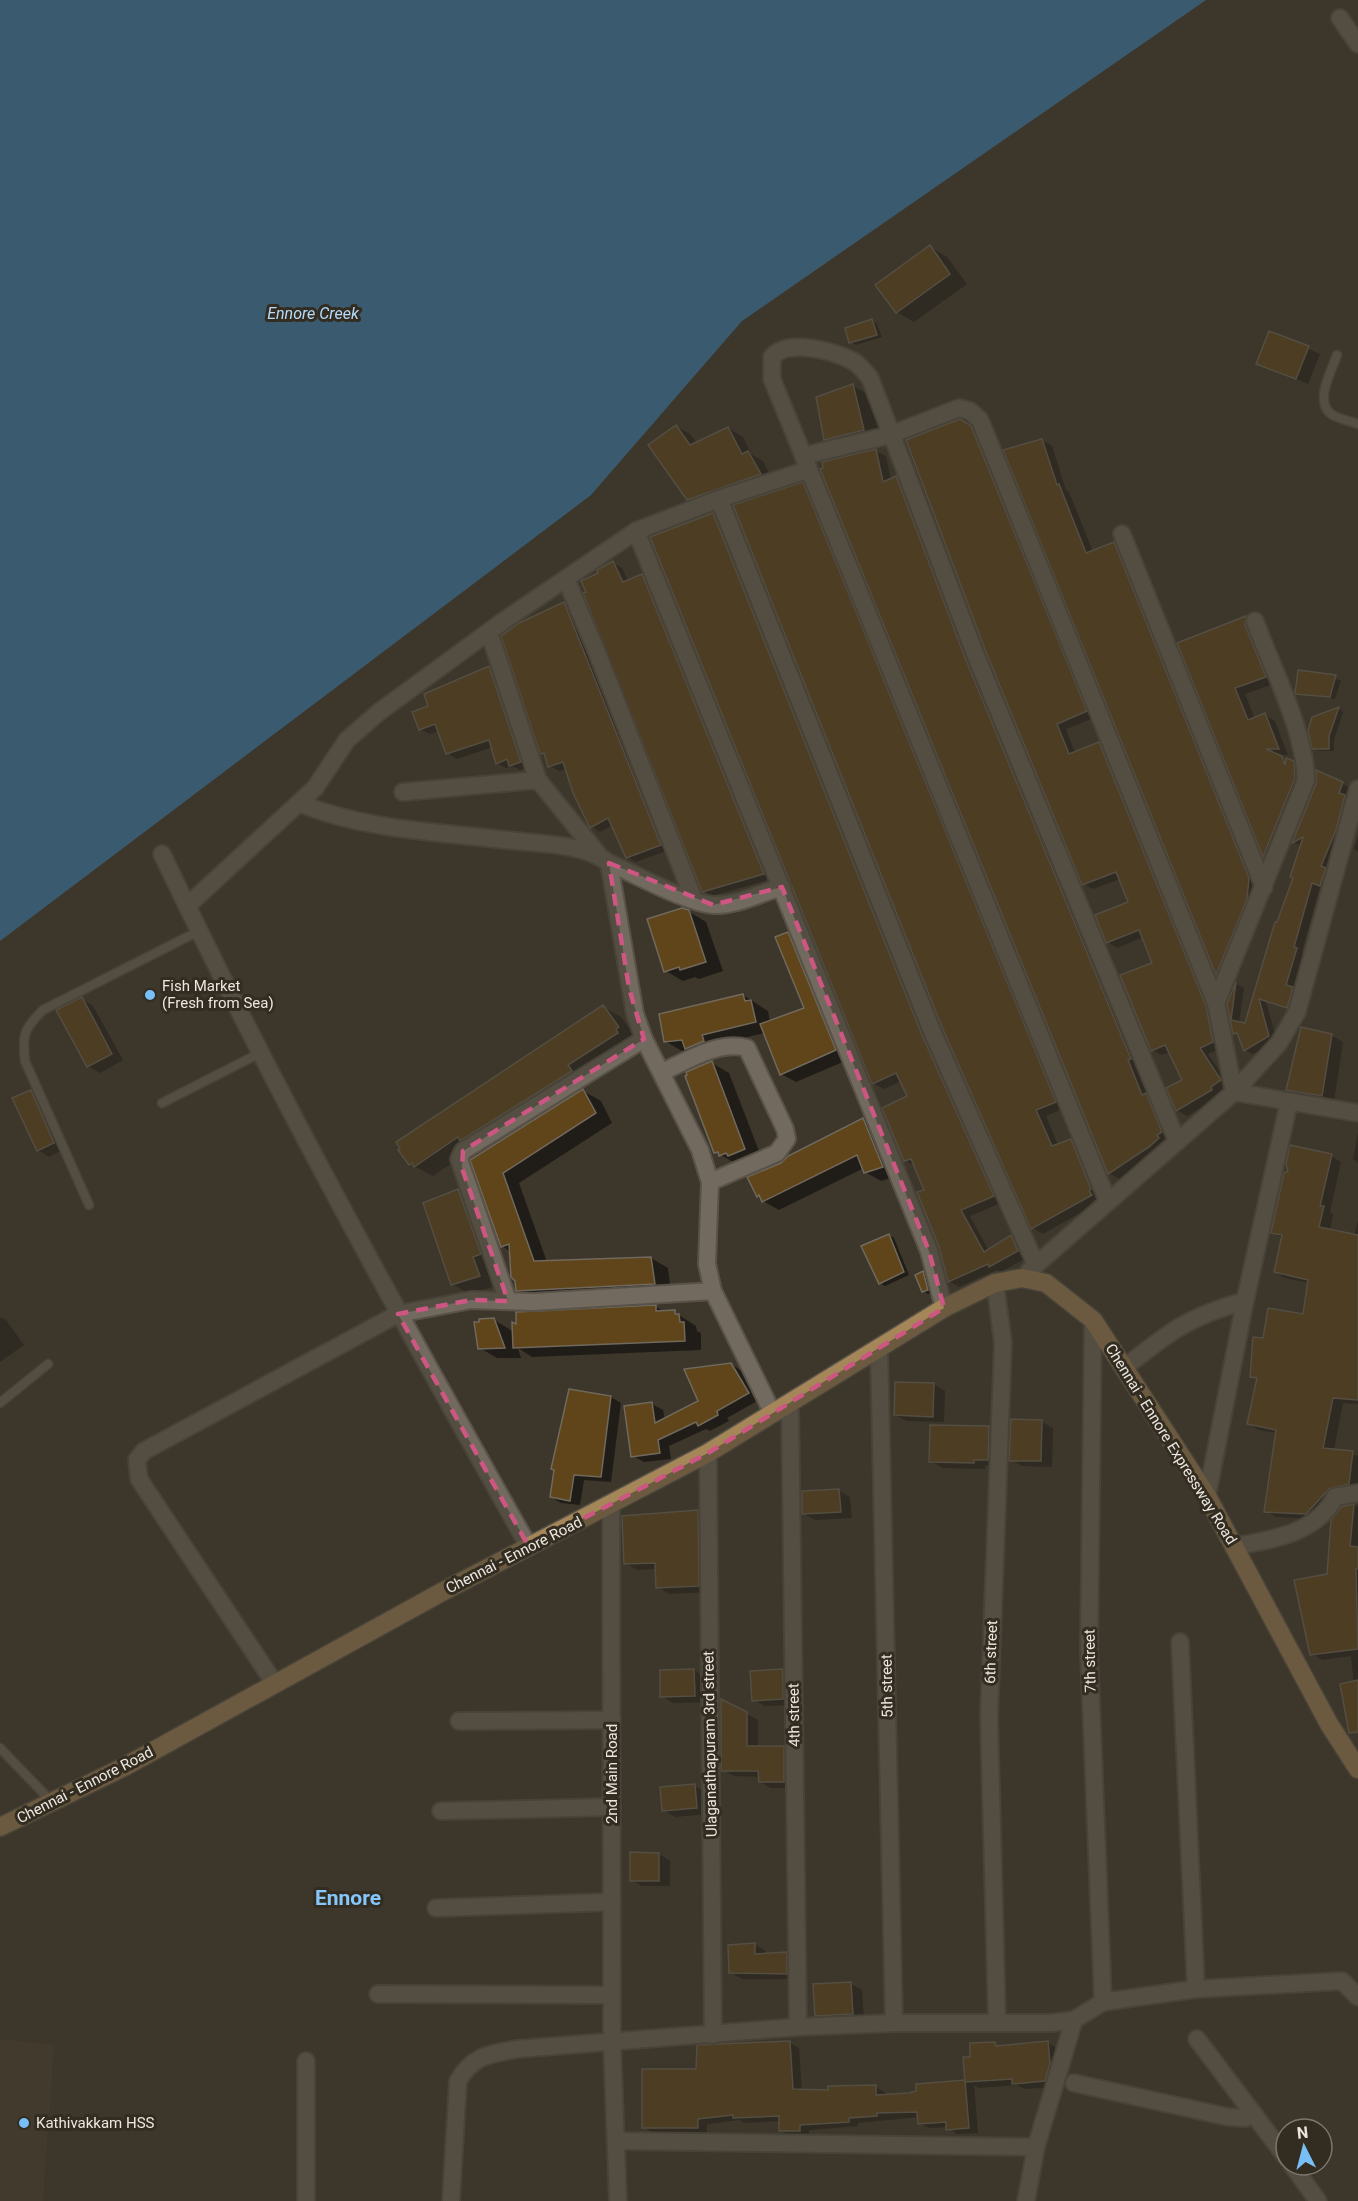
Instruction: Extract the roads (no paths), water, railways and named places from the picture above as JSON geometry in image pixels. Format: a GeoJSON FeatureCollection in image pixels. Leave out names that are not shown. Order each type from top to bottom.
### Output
{"type":"FeatureCollection","features":[{"type":"Feature","properties":{"kind":"main road","name":"Chennai - Ennore Road"},"geometry":{"type":"LineString","coordinates":[[0,1827],[124,1767],[529,1546],[611,1506],[708,1454],[944,1308],[994,1283],[1022,1278]]}},
{"type":"Feature","properties":{"kind":"main road","name":"Chennai - Ennore Expressway Road"},"geometry":{"type":"LineString","coordinates":[[1022,1278],[1046,1282],[1093,1320],[1207,1496],[1236,1546],[1329,1724],[1358,1769]]}},
{"type":"Feature","properties":{"kind":"street"},"geometry":{"type":"LineString","coordinates":[[1340,18],[1358,44]]}},
{"type":"Feature","properties":{"kind":"street"},"geometry":{"type":"LineString","coordinates":[[1108,1202],[772,379],[772,357],[777,350],[800,346],[852,361],[861,367],[870,378],[976,656],[1177,1141]]}},
{"type":"Feature","properties":{"kind":"street"},"geometry":{"type":"LineString","coordinates":[[187,906],[315,788],[348,740],[379,712],[489,632],[636,531],[805,463],[890,435],[959,408],[970,411],[980,420],[1216,1003],[1234,1092]]}},
{"type":"Feature","properties":{"kind":"street"},"geometry":{"type":"LineString","coordinates":[[719,499],[932,1031],[1036,1265]]}},
{"type":"Feature","properties":{"kind":"street"},"geometry":{"type":"LineString","coordinates":[[636,531],[928,1251],[944,1308]]}},
{"type":"Feature","properties":{"kind":"street"},"geometry":{"type":"LineString","coordinates":[[1122,534],[1264,886]]}},
{"type":"Feature","properties":{"kind":"street"},"geometry":{"type":"LineString","coordinates":[[566,579],[601,661],[694,900]]}},
{"type":"Feature","properties":{"kind":"street"},"geometry":{"type":"LineString","coordinates":[[1216,1003],[1305,780],[1305,760],[1255,621]]}},
{"type":"Feature","properties":{"kind":"street"},"geometry":{"type":"LineString","coordinates":[[489,632],[538,780],[603,859],[629,988],[644,1040],[700,1150],[710,1182],[707,1264],[713,1291],[773,1414]]}},
{"type":"Feature","properties":{"kind":"street"},"geometry":{"type":"LineString","coordinates":[[403,792],[538,780]]}},
{"type":"Feature","properties":{"kind":"street"},"geometry":{"type":"LineString","coordinates":[[1022,1278],[1234,1092],[1279,1043],[1297,1012],[1358,789]]}},
{"type":"Feature","properties":{"kind":"street"},"geometry":{"type":"LineString","coordinates":[[299,803],[326,814],[371,824],[556,846],[603,859],[694,900],[713,905],[734,902],[782,887]]}},
{"type":"Feature","properties":{"kind":"street"},"geometry":{"type":"LineString","coordinates":[[162,854],[199,931],[398,1314],[529,1546]]}},
{"type":"Feature","properties":{"kind":"street"},"geometry":{"type":"LineString","coordinates":[[508,1301],[459,1159],[463,1151],[644,1040]]}},
{"type":"Feature","properties":{"kind":"street"},"geometry":{"type":"LineString","coordinates":[[662,1072],[724,1046],[736,1045],[747,1048],[785,1130],[787,1139],[777,1153],[710,1182]]}},
{"type":"Feature","properties":{"kind":"street"},"geometry":{"type":"LineString","coordinates":[[1234,1092],[1358,1113]]}},
{"type":"Feature","properties":{"kind":"street"},"geometry":{"type":"LineString","coordinates":[[1207,1496],[1245,1301],[1289,1102]]}},
{"type":"Feature","properties":{"kind":"street","name":"6th street"},"geometry":{"type":"LineString","coordinates":[[994,1283],[1003,1342],[989,1716],[997,2021]]}},
{"type":"Feature","properties":{"kind":"street"},"geometry":{"type":"LineString","coordinates":[[275,1684],[139,1479],[137,1461],[144,1451],[398,1314],[445,1303],[534,1302],[713,1291]]}},
{"type":"Feature","properties":{"kind":"street"},"geometry":{"type":"LineString","coordinates":[[1124,1368],[1171,1330],[1198,1315],[1245,1301]]}},
{"type":"Feature","properties":{"kind":"street","name":"7th street"},"geometry":{"type":"LineString","coordinates":[[1093,1320],[1089,1652],[1103,2002]]}},
{"type":"Feature","properties":{"kind":"street","name":"5th street"},"geometry":{"type":"LineString","coordinates":[[879,1349],[894,2023]]}},
{"type":"Feature","properties":{"kind":"street","name":"4th street"},"geometry":{"type":"LineString","coordinates":[[790,1404],[798,2027]]}},
{"type":"Feature","properties":{"kind":"street","name":"Ulaganathapuram 3rd street"},"geometry":{"type":"LineString","coordinates":[[708,1454],[713,2035]]}},
{"type":"Feature","properties":{"kind":"street"},"geometry":{"type":"LineString","coordinates":[[1236,1546],[1268,1541],[1311,1525],[1330,1506],[1335,1497],[1358,1493]]}},
{"type":"Feature","properties":{"kind":"street","name":"2nd Main Road"},"geometry":{"type":"LineString","coordinates":[[611,1506],[612,2043],[618,2201]]}},
{"type":"Feature","properties":{"kind":"street"},"geometry":{"type":"LineString","coordinates":[[1179,1642],[1196,1989]]}},
{"type":"Feature","properties":{"kind":"street"},"geometry":{"type":"LineString","coordinates":[[459,1721],[612,1720]]}},
{"type":"Feature","properties":{"kind":"street"},"geometry":{"type":"LineString","coordinates":[[441,1811],[612,1807]]}},
{"type":"Feature","properties":{"kind":"street"},"geometry":{"type":"LineString","coordinates":[[436,1908],[612,1902]]}},
{"type":"Feature","properties":{"kind":"street"},"geometry":{"type":"LineString","coordinates":[[451,2201],[458,2080],[467,2065],[488,2055],[517,2049],[798,2027],[997,2021],[1051,2023],[1074,2020],[1103,2002],[1196,1989],[1342,1981],[1358,1997]]}},
{"type":"Feature","properties":{"kind":"street"},"geometry":{"type":"LineString","coordinates":[[378,1994],[612,1995]]}},
{"type":"Feature","properties":{"kind":"street"},"geometry":{"type":"LineString","coordinates":[[1026,2201],[1036,2147],[1074,2020]]}},
{"type":"Feature","properties":{"kind":"street"},"geometry":{"type":"LineString","coordinates":[[1197,2039],[1274,2141]]}},
{"type":"Feature","properties":{"kind":"street"},"geometry":{"type":"LineString","coordinates":[[306,2061],[306,2201]]}},
{"type":"Feature","properties":{"kind":"street"},"geometry":{"type":"LineString","coordinates":[[1074,2083],[1228,2117],[1245,2118],[1254,2114]]}},
{"type":"Feature","properties":{"kind":"street"},"geometry":{"type":"LineString","coordinates":[[616,2141],[1036,2147]]}},
{"type":"Feature","properties":{"kind":"street"},"geometry":{"type":"LineString","coordinates":[[1301,2177],[1318,2201]]}},
{"type":"Feature","properties":{"kind":"lane"},"geometry":{"type":"LineString","coordinates":[[1337,355],[1324,392],[1325,406],[1331,414],[1358,424]]}},
{"type":"Feature","properties":{"kind":"lane"},"geometry":{"type":"LineString","coordinates":[[89,1205],[25,1061],[23,1039],[27,1025],[43,1010],[199,931]]}},
{"type":"Feature","properties":{"kind":"lane"},"geometry":{"type":"LineString","coordinates":[[162,1103],[262,1052]]}},
{"type":"Feature","properties":{"kind":"lane"},"geometry":{"type":"LineString","coordinates":[[0,1403],[48,1364]]}},
{"type":"Feature","properties":{"kind":"lane"},"geometry":{"type":"LineString","coordinates":[[0,1748],[52,1802]]}},
{"type":"Feature","properties":{"kind":"water","name":"Ennore Creek"},"geometry":{"type":"Polygon","coordinates":[[[0,0],[1206,0],[742,321],[591,495],[0,941],[0,0]]]}},
{"type":"Feature","properties":{"kind":"place","name":"Fish Market (Fresh from Sea)"},"geometry":{"type":"Point","coordinates":[150,995]}},
{"type":"Feature","properties":{"kind":"place","name":"Kathivakkam HSS"},"geometry":{"type":"Point","coordinates":[24,2123]}},
{"type":"Feature","properties":{"kind":"district","name":"Ennore"},"geometry":{"type":"Point","coordinates":[348,1898]}}]}
